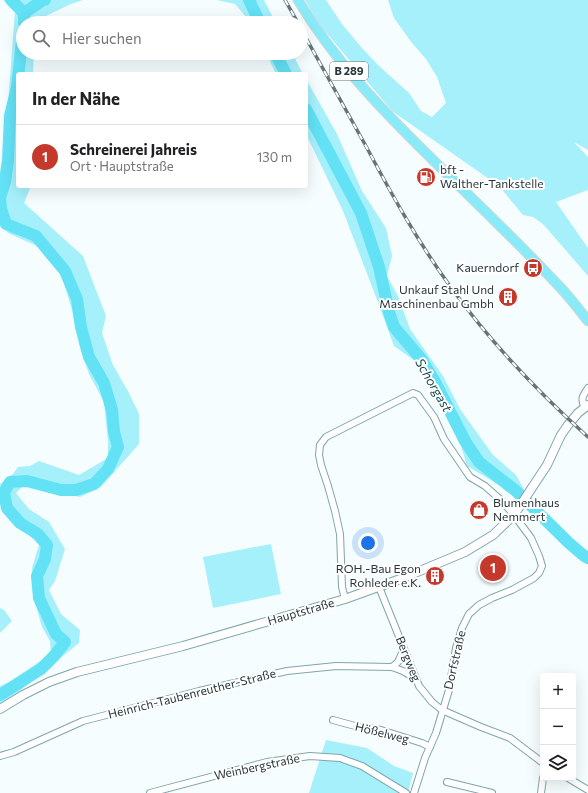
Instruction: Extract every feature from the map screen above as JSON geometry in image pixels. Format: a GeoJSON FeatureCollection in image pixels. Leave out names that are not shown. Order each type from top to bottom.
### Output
{"type":"FeatureCollection","features":[{"type":"Feature","properties":{"kind":"main road","name":"B 289"},"geometry":{"type":"LineString","coordinates":[[298,0],[344,66],[376,103],[532,258],[558,285],[588,321]]}},
{"type":"Feature","properties":{"kind":"main road","name":"Hauptstraße"},"geometry":{"type":"LineString","coordinates":[[0,709],[49,682],[77,672],[183,646],[345,599],[379,587],[465,552],[493,535],[514,515],[547,465],[561,435],[568,425],[586,406]]}},
{"type":"Feature","properties":{"kind":"street","name":"Hauptstraße"},"geometry":{"type":"LineString","coordinates":[[586,406],[582,401],[588,388]]}},
{"type":"Feature","properties":{"kind":"street"},"geometry":{"type":"LineString","coordinates":[[345,599],[342,587],[340,534],[335,510],[321,465],[319,455],[320,445],[326,437],[414,393],[418,395],[434,417],[444,439],[470,476],[485,486],[502,501],[514,515]]}},
{"type":"Feature","properties":{"kind":"street","name":"Dorfstraße"},"geometry":{"type":"LineString","coordinates":[[442,710],[449,690],[456,648],[462,628],[469,614],[479,605],[534,578],[539,573],[542,566],[531,538],[514,515]]}},
{"type":"Feature","properties":{"kind":"street","name":"Bergweg"},"geometry":{"type":"LineString","coordinates":[[379,587],[419,686],[432,702],[442,710],[510,738],[540,761]]}},
{"type":"Feature","properties":{"kind":"street"},"geometry":{"type":"LineString","coordinates":[[392,667],[398,662],[404,649]]}},
{"type":"Feature","properties":{"kind":"street","name":"Heinrich-Taubenreuther-Straße"},"geometry":{"type":"LineString","coordinates":[[0,756],[14,752],[83,721],[206,689],[287,671],[336,666],[392,667],[403,671],[416,679]]}},
{"type":"Feature","properties":{"kind":"street"},"geometry":{"type":"LineString","coordinates":[[414,793],[425,758],[436,732],[442,710]]}},
{"type":"Feature","properties":{"kind":"street","name":"Hößelweg"},"geometry":{"type":"LineString","coordinates":[[333,720],[355,726],[381,730],[430,747]]}},
{"type":"Feature","properties":{"kind":"street","name":"Weinbergstraße"},"geometry":{"type":"LineString","coordinates":[[150,793],[267,762],[310,756],[340,758],[362,766],[406,793]]}},
{"type":"Feature","properties":{"kind":"street"},"geometry":{"type":"LineString","coordinates":[[541,793],[543,781]]}},
{"type":"Feature","properties":{"kind":"street"},"geometry":{"type":"LineString","coordinates":[[573,781],[588,790]]}},
{"type":"Feature","properties":{"kind":"street"},"geometry":{"type":"LineString","coordinates":[[447,782],[492,793]]}},
{"type":"Feature","properties":{"kind":"shaded area"},"geometry":{"type":"Polygon","coordinates":[[[3,0],[83,0],[46,16],[16,16],[16,60],[34,60],[33,72],[16,72],[16,188],[30,188],[24,203],[83,256],[106,316],[102,333],[113,365],[139,414],[139,444],[101,487],[80,497],[24,485],[16,493],[29,509],[49,522],[65,549],[55,581],[49,590],[61,614],[80,630],[79,643],[6,702],[0,705],[0,686],[9,682],[51,654],[50,641],[42,627],[34,599],[32,568],[39,545],[4,511],[0,496],[0,484],[13,474],[18,467],[30,466],[39,461],[79,475],[108,458],[108,441],[104,402],[89,374],[80,347],[72,310],[61,274],[37,246],[8,233],[0,218],[0,173],[5,143],[15,11],[3,0]]]}},
{"type":"Feature","properties":{"kind":"shaded area"},"geometry":{"type":"Polygon","coordinates":[[[217,0],[264,0],[272,16],[245,16],[235,4],[217,0]]]}},
{"type":"Feature","properties":{"kind":"shaded area"},"geometry":{"type":"Polygon","coordinates":[[[305,0],[326,0],[342,24],[362,48],[378,65],[409,93],[421,111],[432,117],[446,103],[437,77],[426,59],[394,18],[388,0],[588,0],[588,150],[574,142],[588,157],[588,190],[556,202],[588,248],[588,276],[543,224],[533,217],[523,215],[499,186],[392,111],[319,24],[305,0]]]}},
{"type":"Feature","properties":{"kind":"shaded area"},"geometry":{"type":"Polygon","coordinates":[[[269,60],[296,60],[302,72],[275,72],[269,60]]]}},
{"type":"Feature","properties":{"kind":"shaded area"},"geometry":{"type":"Polygon","coordinates":[[[308,83],[337,134],[362,191],[386,228],[392,256],[387,276],[398,296],[410,329],[443,376],[460,409],[493,455],[516,475],[527,495],[520,503],[514,494],[467,466],[458,436],[442,409],[438,395],[422,366],[394,346],[343,211],[308,138],[308,83]]]}},
{"type":"Feature","properties":{"kind":"shaded area"},"geometry":{"type":"Polygon","coordinates":[[[271,544],[281,594],[213,608],[203,557],[271,544]]]}},
{"type":"Feature","properties":{"kind":"shaded area"},"geometry":{"type":"Polygon","coordinates":[[[0,608],[4,610],[12,621],[0,633],[0,608]]]}},
{"type":"Feature","properties":{"kind":"shaded area"},"geometry":{"type":"Polygon","coordinates":[[[326,740],[367,748],[394,766],[413,773],[408,793],[309,793],[326,740]]]}},
{"type":"Feature","properties":{"kind":"waterway"},"geometry":{"type":"LineString","coordinates":[[11,0],[24,13],[24,16]]}},
{"type":"Feature","properties":{"kind":"waterway","name":"Schorgast"},"geometry":{"type":"LineString","coordinates":[[24,13],[45,0]]}},
{"type":"Feature","properties":{"kind":"waterway","name":"Schorgast"},"geometry":{"type":"LineString","coordinates":[[249,0],[257,16]]}},
{"type":"Feature","properties":{"kind":"waterway"},"geometry":{"type":"LineString","coordinates":[[19,72],[20,60]]}},
{"type":"Feature","properties":{"kind":"waterway","name":"Schorgast"},"geometry":{"type":"LineString","coordinates":[[279,60],[285,72]]}},
{"type":"Feature","properties":{"kind":"waterway"},"geometry":{"type":"LineString","coordinates":[[0,695],[41,669],[65,642],[56,634],[39,598],[37,576],[45,559],[47,545],[38,534],[20,523],[7,508],[4,493],[10,482],[27,481],[61,490],[76,490],[94,484],[108,469],[118,447],[114,432],[112,410],[104,383],[89,357],[81,327],[77,299],[65,271],[36,236],[6,224],[1,209],[0,198],[5,182],[8,160],[10,116],[16,91]]}},
{"type":"Feature","properties":{"kind":"waterway","name":"Schorgast"},"geometry":{"type":"LineString","coordinates":[[308,113],[361,213],[379,267],[389,312],[394,327],[422,360],[465,441],[479,462],[516,491],[569,543],[588,558]]}},
{"type":"Feature","properties":{"kind":"railway"},"geometry":{"type":"LineString","coordinates":[[285,0],[294,16]]}},
{"type":"Feature","properties":{"kind":"railway"},"geometry":{"type":"LineString","coordinates":[[308,42],[396,201],[438,269],[481,327],[532,384],[588,437]]}},
{"type":"Feature","properties":{"kind":"place","name":"bft - Walther-Tankstelle"},"geometry":{"type":"Point","coordinates":[426,177]}},
{"type":"Feature","properties":{"kind":"place","name":"Kauerndorf"},"geometry":{"type":"Point","coordinates":[533,268]}},
{"type":"Feature","properties":{"kind":"place","name":"Unkauf Stahl Und Maschinenbau Gmbh"},"geometry":{"type":"Point","coordinates":[508,297]}},
{"type":"Feature","properties":{"kind":"place","name":"Blumenhaus Nemmert"},"geometry":{"type":"Point","coordinates":[479,510]}},
{"type":"Feature","properties":{"kind":"place","name":"Schreinerei Jahreis"},"geometry":{"type":"Point","coordinates":[493,568]}},
{"type":"Feature","properties":{"kind":"place","name":"ROH.-Bau Egon Rohleder e.K."},"geometry":{"type":"Point","coordinates":[435,576]}}]}
